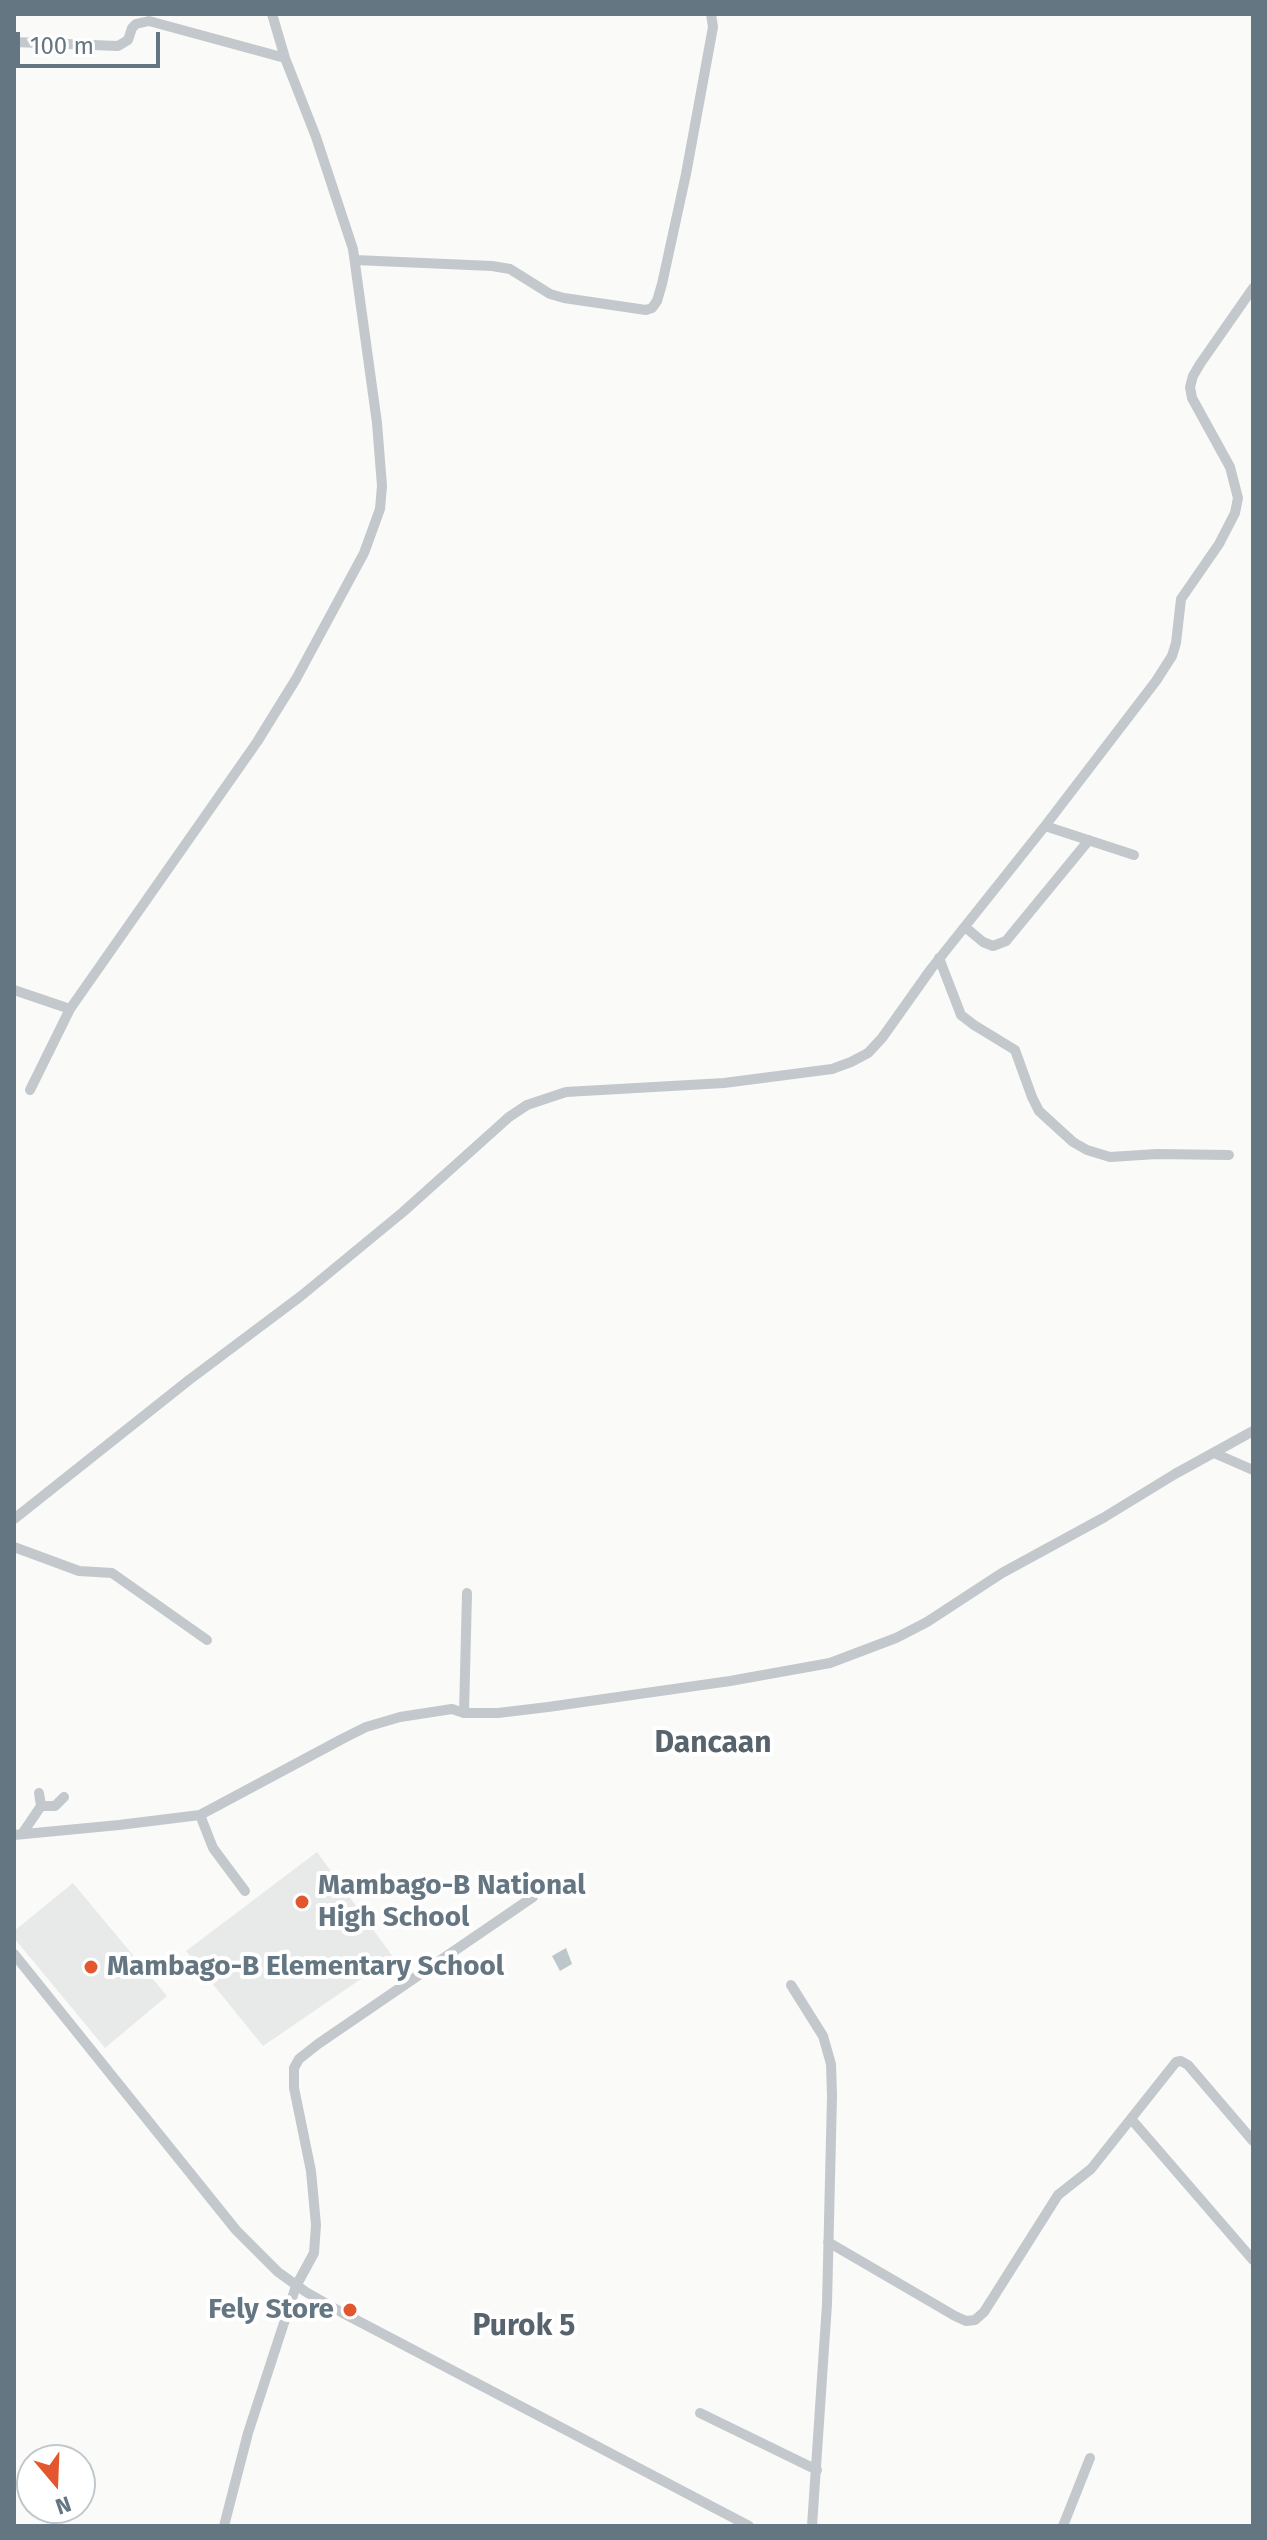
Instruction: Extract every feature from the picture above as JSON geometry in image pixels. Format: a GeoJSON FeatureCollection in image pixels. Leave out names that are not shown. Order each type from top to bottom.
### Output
{"type":"FeatureCollection","features":[{"type":"Feature","properties":{"kind":"street"},"geometry":{"type":"LineString","coordinates":[[30,1090],[70,1009],[257,742],[296,679],[376,527],[382,486],[380,445],[355,260],[272,14]]}},
{"type":"Feature","properties":{"kind":"street"},"geometry":{"type":"LineString","coordinates":[[355,260],[492,266],[510,269],[550,294],[564,298],[646,310],[652,308],[662,284],[686,174],[713,27],[711,14]]}},
{"type":"Feature","properties":{"kind":"street"},"geometry":{"type":"LineString","coordinates":[[14,42],[118,46],[128,40],[136,24],[149,21],[285,58]]}},
{"type":"Feature","properties":{"kind":"street"},"geometry":{"type":"LineString","coordinates":[[14,1519],[301,1296],[403,1212],[509,1117],[527,1105],[566,1092],[724,1083],[832,1069],[868,1053],[939,958],[1045,826],[1172,656],[1181,599],[1219,544],[1235,513],[1238,498],[1236,482],[1224,454],[1192,398],[1190,387],[1200,364],[1253,288]]}},
{"type":"Feature","properties":{"kind":"street"},"geometry":{"type":"LineString","coordinates":[[1045,826],[1134,855]]}},
{"type":"Feature","properties":{"kind":"street"},"geometry":{"type":"LineString","coordinates":[[965,927],[993,946],[1006,941],[1089,840]]}},
{"type":"Feature","properties":{"kind":"street"},"geometry":{"type":"LineString","coordinates":[[939,958],[961,1015],[1015,1050],[1039,1111],[1073,1142],[1110,1157],[1229,1155]]}},
{"type":"Feature","properties":{"kind":"street"},"geometry":{"type":"LineString","coordinates":[[14,990],[70,1009]]}},
{"type":"Feature","properties":{"kind":"street"},"geometry":{"type":"LineString","coordinates":[[18,1834],[200,1815],[366,1727],[429,1711],[452,1709],[464,1713],[498,1713],[730,1681],[830,1663],[896,1638],[927,1622],[1002,1573],[1253,1431]]}},
{"type":"Feature","properties":{"kind":"street"},"geometry":{"type":"LineString","coordinates":[[1214,1453],[1253,1470]]}},
{"type":"Feature","properties":{"kind":"street"},"geometry":{"type":"LineString","coordinates":[[14,1547],[79,1571],[112,1573],[204,1637],[208,1624]]}},
{"type":"Feature","properties":{"kind":"street"},"geometry":{"type":"LineString","coordinates":[[464,1713],[467,1593]]}},
{"type":"Feature","properties":{"kind":"street"},"geometry":{"type":"LineString","coordinates":[[18,1834],[41,1806],[39,1793]]}},
{"type":"Feature","properties":{"kind":"street"},"geometry":{"type":"LineString","coordinates":[[41,1806],[55,1806],[64,1797]]}},
{"type":"Feature","properties":{"kind":"street"},"geometry":{"type":"LineString","coordinates":[[200,1815],[213,1848],[245,1891]]}},
{"type":"Feature","properties":{"kind":"street"},"geometry":{"type":"LineString","coordinates":[[224,2526],[248,2433],[296,2286],[314,2253],[316,2225],[307,2141],[292,2077],[299,2059],[533,1897]]}},
{"type":"Feature","properties":{"kind":"street"},"geometry":{"type":"LineString","coordinates":[[14,1954],[236,2230],[278,2272],[341,2312],[749,2526]]}},
{"type":"Feature","properties":{"kind":"street"},"geometry":{"type":"LineString","coordinates":[[791,1985],[823,2036],[831,2064],[828,2242],[812,2526]]}},
{"type":"Feature","properties":{"kind":"street"},"geometry":{"type":"LineString","coordinates":[[828,2242],[955,2316],[966,2321],[975,2320],[984,2312],[1058,2195],[1091,2169],[1170,2069],[1181,2061],[1188,2065],[1253,2141]]}},
{"type":"Feature","properties":{"kind":"street"},"geometry":{"type":"LineString","coordinates":[[1132,2120],[1253,2260]]}},
{"type":"Feature","properties":{"kind":"street"},"geometry":{"type":"LineString","coordinates":[[700,2413],[817,2470]]}},
{"type":"Feature","properties":{"kind":"street"},"geometry":{"type":"LineString","coordinates":[[1063,2526],[1090,2458]]}},
{"type":"Feature","properties":{"kind":"shaded area","name":"Mambago-B National High School"},"geometry":{"type":"Polygon","coordinates":[[[317,1852],[393,1957],[263,2046],[186,1951],[317,1852]]]}},
{"type":"Feature","properties":{"kind":"shaded area","name":"Mambago-B Elementary School"},"geometry":{"type":"Polygon","coordinates":[[[73,1883],[167,1996],[105,2048],[14,1938],[14,1931],[73,1883]]]}},
{"type":"Feature","properties":{"kind":"shaded area"},"geometry":{"type":"Polygon","coordinates":[[[566,1948],[572,1964],[560,1971],[552,1956],[566,1948]]]}},
{"type":"Feature","properties":{"kind":"place","name":"Mambago-B National High School"},"geometry":{"type":"Point","coordinates":[302,1902]}},
{"type":"Feature","properties":{"kind":"place","name":"Mambago-B Elementary School"},"geometry":{"type":"Point","coordinates":[91,1967]}},
{"type":"Feature","properties":{"kind":"place","name":"Fely Store"},"geometry":{"type":"Point","coordinates":[350,2310]}},
{"type":"Feature","properties":{"kind":"district","name":"Dancaan"},"geometry":{"type":"Point","coordinates":[713,1744]}},
{"type":"Feature","properties":{"kind":"district","name":"Purok 5"},"geometry":{"type":"Point","coordinates":[524,2327]}}]}
